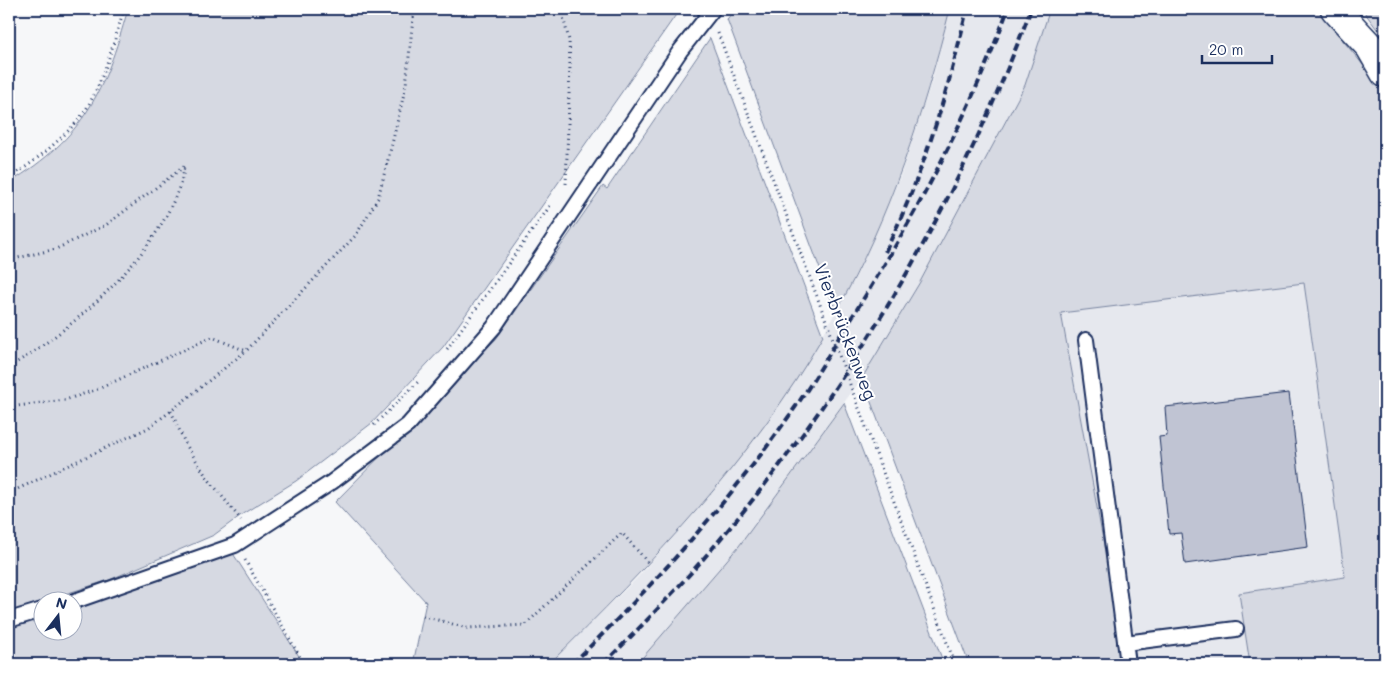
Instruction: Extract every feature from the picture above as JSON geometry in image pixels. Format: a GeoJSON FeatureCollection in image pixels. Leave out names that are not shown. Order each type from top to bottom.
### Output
{"type":"FeatureCollection","features":[{"type":"Feature","properties":{"kind":"street"},"geometry":{"type":"LineString","coordinates":[[1335,9],[1378,56],[1385,73]]}},
{"type":"Feature","properties":{"kind":"lane"},"geometry":{"type":"LineString","coordinates":[[82,599],[235,545],[332,482],[408,425],[494,327],[680,51],[713,9]]}},
{"type":"Feature","properties":{"kind":"lane"},"geometry":{"type":"LineString","coordinates":[[1086,340],[1128,664]]}},
{"type":"Feature","properties":{"kind":"lane"},"geometry":{"type":"LineString","coordinates":[[9,620],[32,613]]}},
{"type":"Feature","properties":{"kind":"lane"},"geometry":{"type":"LineString","coordinates":[[1125,643],[1236,629]]}},
{"type":"Feature","properties":{"kind":"path"},"geometry":{"type":"LineString","coordinates":[[9,178],[27,168],[88,108],[106,68],[124,9]]}},
{"type":"Feature","properties":{"kind":"path"},"geometry":{"type":"LineString","coordinates":[[9,493],[148,428],[171,411],[246,351],[356,235],[378,198],[406,85],[414,9]]}},
{"type":"Feature","properties":{"kind":"path"},"geometry":{"type":"LineString","coordinates":[[561,9],[569,40],[570,64],[566,184]]}},
{"type":"Feature","properties":{"kind":"path","name":"Vierbrückenweg"},"geometry":{"type":"LineString","coordinates":[[716,27],[955,664]]}},
{"type":"Feature","properties":{"kind":"path"},"geometry":{"type":"LineString","coordinates":[[9,260],[56,250],[106,225],[185,166],[183,179],[166,217],[129,267],[95,305],[42,348],[9,368]]}},
{"type":"Feature","properties":{"kind":"path"},"geometry":{"type":"LineString","coordinates":[[560,192],[572,177]]}},
{"type":"Feature","properties":{"kind":"path"},"geometry":{"type":"LineString","coordinates":[[441,357],[555,200]]}},
{"type":"Feature","properties":{"kind":"path"},"geometry":{"type":"LineString","coordinates":[[9,407],[65,400],[98,389],[212,337],[246,351]]}},
{"type":"Feature","properties":{"kind":"path"},"geometry":{"type":"LineString","coordinates":[[367,432],[422,378]]}},
{"type":"Feature","properties":{"kind":"path"},"geometry":{"type":"LineString","coordinates":[[171,411],[185,444],[206,476],[241,520]]}},
{"type":"Feature","properties":{"kind":"path"},"geometry":{"type":"LineString","coordinates":[[248,516],[241,520],[235,532],[235,545],[304,664]]}},
{"type":"Feature","properties":{"kind":"path"},"geometry":{"type":"LineString","coordinates":[[423,616],[467,628],[525,625],[622,532],[650,564]]}},
{"type":"Feature","properties":{"kind":"shaded area"},"geometry":{"type":"Polygon","coordinates":[[[128,9],[680,9],[443,347],[372,423],[296,481],[244,513],[214,535],[109,580],[78,590],[32,590],[32,605],[9,612],[9,183],[56,148],[74,129],[100,89],[128,9]]]}},
{"type":"Feature","properties":{"kind":"shaded area"},"geometry":{"type":"Polygon","coordinates":[[[736,9],[950,9],[916,126],[889,202],[873,239],[836,312],[727,19],[736,9]]]}},
{"type":"Feature","properties":{"kind":"shaded area"},"geometry":{"type":"Polygon","coordinates":[[[950,9],[1050,9],[1025,85],[920,282],[862,378],[739,546],[637,664],[549,664],[637,578],[698,509],[761,429],[820,340],[860,268],[900,177],[933,77],[950,9]]]}},
{"type":"Feature","properties":{"kind":"shaded area"},"geometry":{"type":"Polygon","coordinates":[[[1050,9],[1317,9],[1378,83],[1385,104],[1385,648],[1382,664],[1250,664],[1239,593],[1345,577],[1304,283],[1061,313],[1126,664],[969,664],[862,378],[920,282],[1025,85],[1050,9]]]}},
{"type":"Feature","properties":{"kind":"shaded area"},"geometry":{"type":"Polygon","coordinates":[[[1362,9],[1385,9],[1385,40],[1362,9]]]}},
{"type":"Feature","properties":{"kind":"shaded area"},"geometry":{"type":"Polygon","coordinates":[[[710,38],[823,336],[795,382],[732,468],[661,549],[549,664],[413,664],[426,602],[335,502],[496,339],[603,186],[607,189],[710,38]]]}},
{"type":"Feature","properties":{"kind":"shaded area"},"geometry":{"type":"Polygon","coordinates":[[[1304,283],[1345,577],[1239,593],[1250,664],[1126,664],[1061,312],[1304,283]]]}},
{"type":"Feature","properties":{"kind":"shaded area"},"geometry":{"type":"Polygon","coordinates":[[[844,403],[944,664],[637,664],[739,546],[844,403]]]}},
{"type":"Feature","properties":{"kind":"shaded area"},"geometry":{"type":"Polygon","coordinates":[[[232,552],[304,664],[9,664],[9,625],[32,617],[32,640],[82,640],[82,601],[232,552]]]}},
{"type":"Feature","properties":{"kind":"building"},"geometry":{"type":"Polygon","coordinates":[[[1289,393],[1308,547],[1185,564],[1181,533],[1169,534],[1159,437],[1167,436],[1165,407],[1289,393]]]}},
{"type":"Feature","properties":{"kind":"railway"},"geometry":{"type":"LineString","coordinates":[[885,252],[923,163],[952,71],[967,9]]}},
{"type":"Feature","properties":{"kind":"railway"},"geometry":{"type":"LineString","coordinates":[[572,664],[632,604],[717,510],[801,400],[891,254],[913,214],[955,134],[992,51],[1008,9]]}},
{"type":"Feature","properties":{"kind":"railway"},"geometry":{"type":"LineString","coordinates":[[603,664],[672,594],[737,519],[797,442],[853,360],[905,276],[952,190],[994,100],[1031,9]]}}]}
